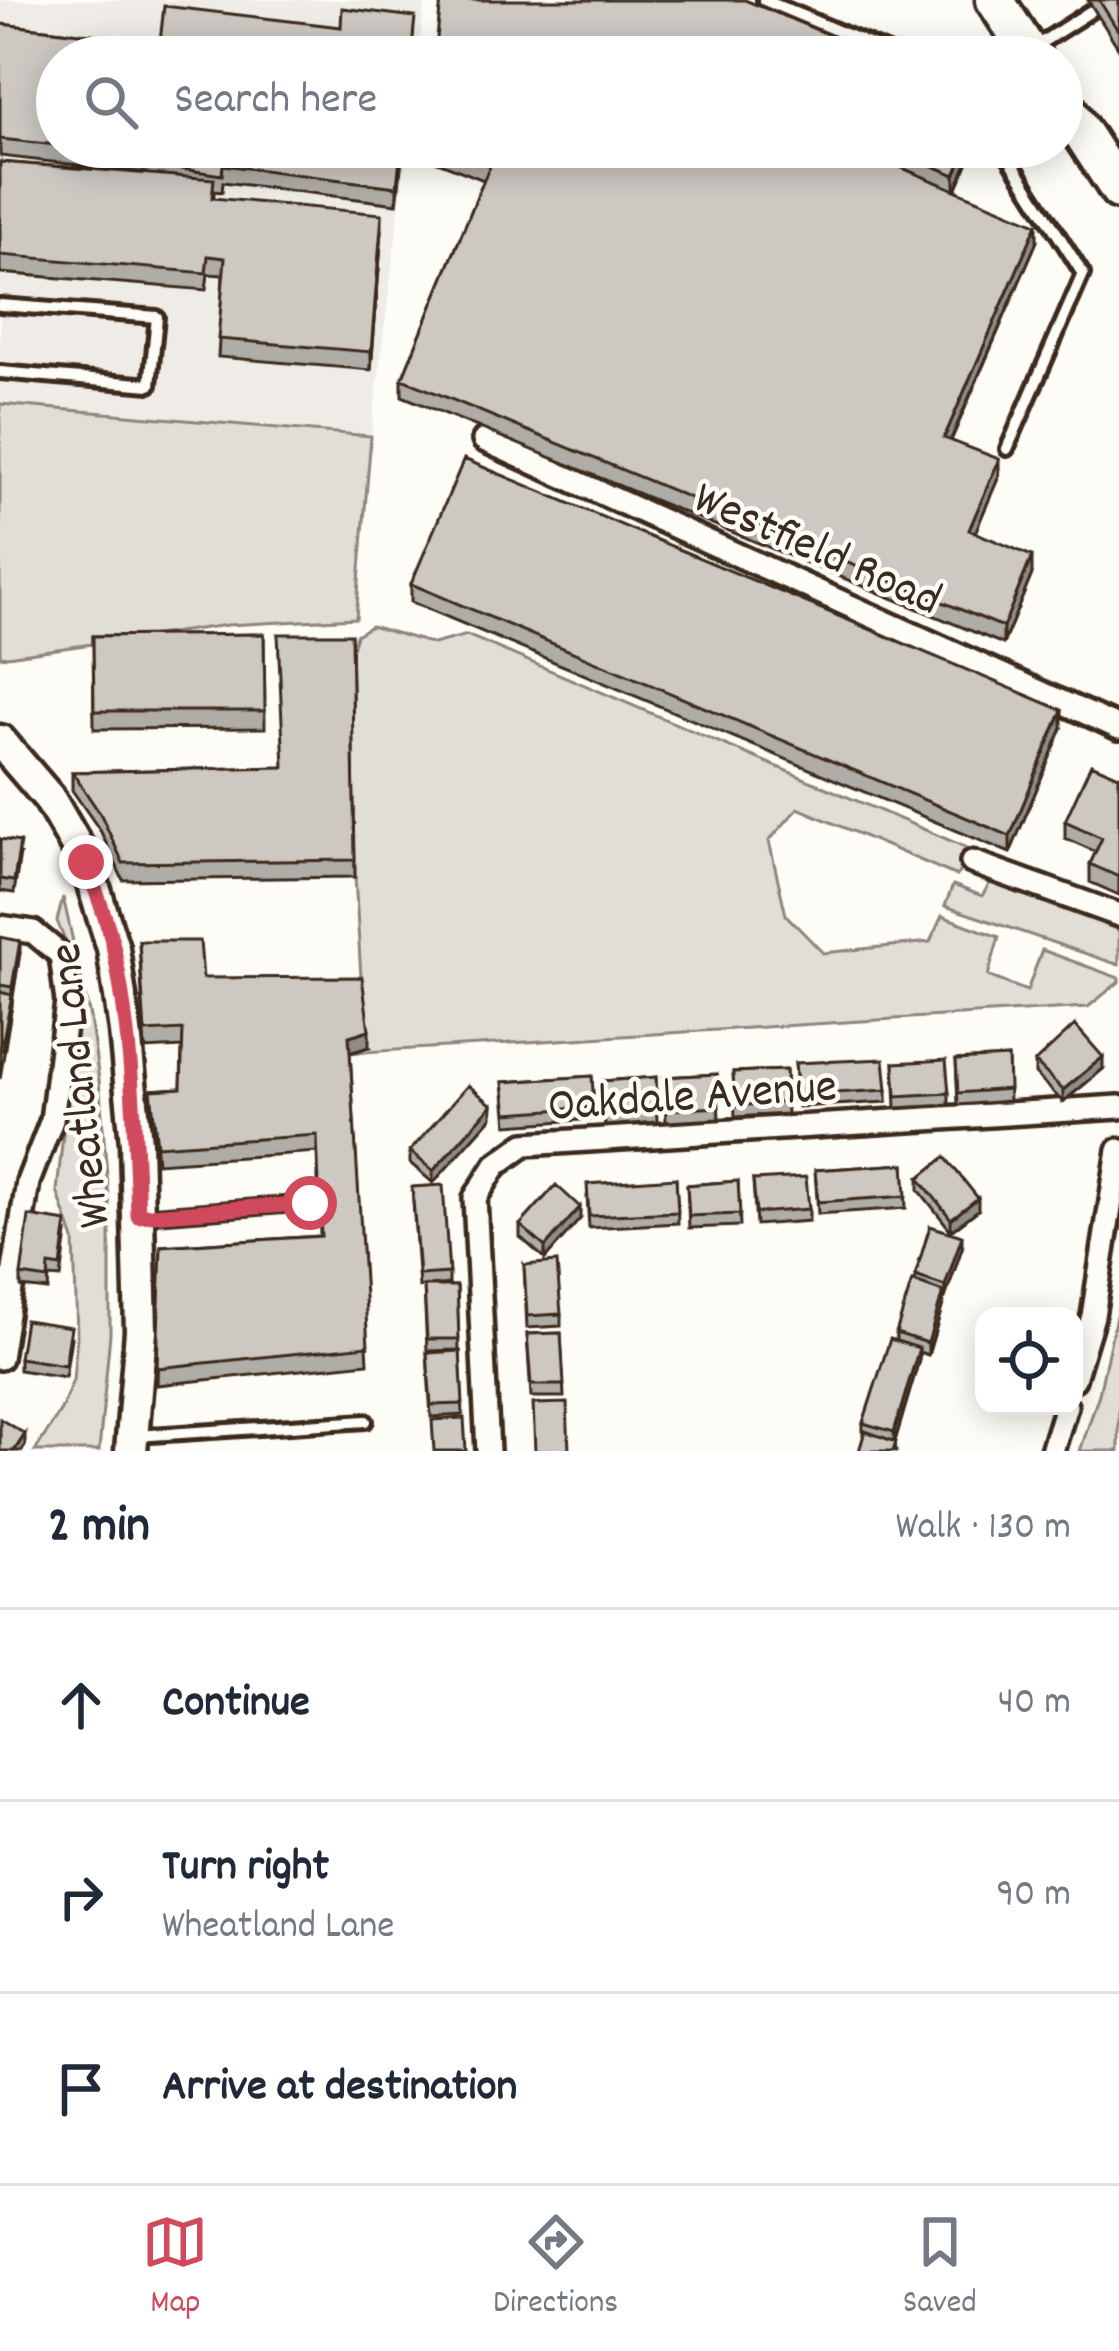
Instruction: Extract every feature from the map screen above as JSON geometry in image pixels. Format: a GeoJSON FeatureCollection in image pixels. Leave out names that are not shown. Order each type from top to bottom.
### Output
{"type":"FeatureCollection","features":[{"type":"Feature","properties":{"kind":"highway"},"geometry":{"type":"LineString","coordinates":[[995,0],[1018,36]]}},
{"type":"Feature","properties":{"kind":"highway"},"geometry":{"type":"LineString","coordinates":[[1083,134],[1119,190]]}},
{"type":"Feature","properties":{"kind":"main road","name":"Wheatland Lane"},"geometry":{"type":"LineString","coordinates":[[0,740],[49,798],[86,862],[113,948],[136,1143],[141,1330],[132,1444]]}},
{"type":"Feature","properties":{"kind":"street","name":"Westfield Road"},"geometry":{"type":"LineString","coordinates":[[484,440],[1119,728]]}},
{"type":"Feature","properties":{"kind":"street"},"geometry":{"type":"LineString","coordinates":[[972,862],[1119,915]]}},
{"type":"Feature","properties":{"kind":"street"},"geometry":{"type":"LineString","coordinates":[[0,928],[33,932],[61,955],[67,1002],[52,1120],[28,1182],[0,1358]]}},
{"type":"Feature","properties":{"kind":"street","name":"Oakdale Avenue"},"geometry":{"type":"LineString","coordinates":[[488,1451],[475,1198],[496,1165],[525,1144],[1119,1106]]}},
{"type":"Feature","properties":{"kind":"street"},"geometry":{"type":"LineString","coordinates":[[1083,1349],[1093,1316],[1119,1150]]}},
{"type":"Feature","properties":{"kind":"street"},"geometry":{"type":"LineString","coordinates":[[1052,1451],[1063,1415]]}},
{"type":"Feature","properties":{"kind":"lane"},"geometry":{"type":"LineString","coordinates":[[764,0],[850,36]]}},
{"type":"Feature","properties":{"kind":"lane"},"geometry":{"type":"LineString","coordinates":[[1056,36],[1091,11]]}},
{"type":"Feature","properties":{"kind":"lane"},"geometry":{"type":"LineString","coordinates":[[1007,449],[1083,274],[1015,168]]}},
{"type":"Feature","properties":{"kind":"lane"},"geometry":{"type":"LineString","coordinates":[[0,305],[157,317],[150,385],[0,372]]}},
{"type":"Feature","properties":{"kind":"lane"},"geometry":{"type":"LineString","coordinates":[[138,1216],[310,1203]]}},
{"type":"Feature","properties":{"kind":"lane"},"geometry":{"type":"LineString","coordinates":[[132,1444],[366,1420]]}},
{"type":"Feature","properties":{"kind":"shaded area"},"geometry":{"type":"Polygon","coordinates":[[[0,0],[425,0],[421,36],[36,36],[36,168],[404,168],[371,436],[0,404],[0,0]]]}},
{"type":"Feature","properties":{"kind":"shaded area"},"geometry":{"type":"Polygon","coordinates":[[[0,404],[371,436],[356,618],[227,625],[0,657],[0,404]]]}},
{"type":"Feature","properties":{"kind":"shaded area"},"geometry":{"type":"Polygon","coordinates":[[[371,626],[433,644],[467,635],[970,849],[957,876],[798,808],[769,841],[786,915],[823,953],[930,942],[942,916],[999,937],[988,976],[1027,991],[1042,950],[1119,978],[1119,982],[1088,1007],[349,1053],[362,994],[351,651],[356,635],[371,626]]]}},
{"type":"Feature","properties":{"kind":"shaded area"},"geometry":{"type":"Polygon","coordinates":[[[990,883],[1119,930],[1119,965],[945,906],[953,885],[982,896],[990,883]]]}},
{"type":"Feature","properties":{"kind":"shaded area"},"geometry":{"type":"Polygon","coordinates":[[[63,897],[90,1017],[110,1210],[110,1334],[99,1451],[35,1451],[73,1380],[77,1336],[74,1240],[57,1191],[76,1012],[70,953],[57,921],[63,897]]]}},
{"type":"Feature","properties":{"kind":"shaded area"},"geometry":{"type":"Polygon","coordinates":[[[1119,1302],[1119,1451],[1080,1451],[1099,1394],[1119,1302]]]}},
{"type":"Feature","properties":{"kind":"building"},"geometry":{"type":"Polygon","coordinates":[[[441,0],[745,0],[832,36],[437,36],[441,0]]]}},
{"type":"Feature","properties":{"kind":"building"},"geometry":{"type":"Polygon","coordinates":[[[1099,0],[1119,0],[1119,32],[1099,0]]]}},
{"type":"Feature","properties":{"kind":"building"},"geometry":{"type":"Polygon","coordinates":[[[164,6],[341,27],[342,8],[415,17],[413,36],[161,36],[164,6]]]}},
{"type":"Feature","properties":{"kind":"building"},"geometry":{"type":"Polygon","coordinates":[[[0,24],[107,36],[36,36],[36,143],[0,139],[0,24]]]}},
{"type":"Feature","properties":{"kind":"building"},"geometry":{"type":"Polygon","coordinates":[[[0,162],[214,179],[212,198],[382,214],[371,352],[218,339],[225,258],[208,256],[206,273],[0,255],[0,162]]]}},
{"type":"Feature","properties":{"kind":"building"},"geometry":{"type":"Polygon","coordinates":[[[175,168],[223,168],[222,175],[175,168]]]}},
{"type":"Feature","properties":{"kind":"building"},"geometry":{"type":"Polygon","coordinates":[[[247,168],[399,168],[397,187],[247,168]]]}},
{"type":"Feature","properties":{"kind":"building"},"geometry":{"type":"Polygon","coordinates":[[[489,168],[902,168],[1037,224],[944,438],[999,459],[969,530],[1032,556],[1003,627],[402,379],[489,168]]]}},
{"type":"Feature","properties":{"kind":"building"},"geometry":{"type":"Polygon","coordinates":[[[464,459],[1062,710],[1010,836],[411,584],[464,459]]]}},
{"type":"Feature","properties":{"kind":"building"},"geometry":{"type":"Polygon","coordinates":[[[264,634],[265,711],[94,711],[93,636],[264,634]]]}},
{"type":"Feature","properties":{"kind":"building"},"geometry":{"type":"Polygon","coordinates":[[[278,634],[351,634],[355,860],[123,863],[101,815],[72,772],[284,767],[278,634]]]}},
{"type":"Feature","properties":{"kind":"building"},"geometry":{"type":"Polygon","coordinates":[[[1091,764],[1119,776],[1119,877],[1090,864],[1102,838],[1065,821],[1091,764]]]}},
{"type":"Feature","properties":{"kind":"building"},"geometry":{"type":"Polygon","coordinates":[[[0,839],[20,842],[14,881],[0,879],[0,839]]]}},
{"type":"Feature","properties":{"kind":"building"},"geometry":{"type":"Polygon","coordinates":[[[0,937],[20,941],[12,987],[0,985],[0,937]]]}},
{"type":"Feature","properties":{"kind":"building"},"geometry":{"type":"Polygon","coordinates":[[[139,941],[200,941],[203,978],[362,977],[369,1030],[349,1036],[368,1346],[157,1368],[161,1246],[321,1236],[317,1135],[157,1146],[151,1090],[181,1088],[183,1030],[145,1032],[139,941]]]}},
{"type":"Feature","properties":{"kind":"building"},"geometry":{"type":"Polygon","coordinates":[[[0,992],[12,995],[3,1040],[0,1040],[0,992]]]}},
{"type":"Feature","properties":{"kind":"building"},"geometry":{"type":"Polygon","coordinates":[[[1075,1025],[1103,1057],[1063,1090],[1035,1062],[1075,1025]]]}},
{"type":"Feature","properties":{"kind":"building"},"geometry":{"type":"Polygon","coordinates":[[[1008,1057],[1009,1089],[958,1093],[956,1060],[1008,1057]]]}},
{"type":"Feature","properties":{"kind":"building"},"geometry":{"type":"Polygon","coordinates":[[[884,1059],[887,1090],[798,1095],[795,1063],[884,1059]]]}},
{"type":"Feature","properties":{"kind":"building"},"geometry":{"type":"Polygon","coordinates":[[[946,1060],[949,1093],[896,1096],[894,1063],[946,1060]]]}},
{"type":"Feature","properties":{"kind":"building"},"geometry":{"type":"Polygon","coordinates":[[[786,1070],[787,1102],[735,1106],[733,1072],[786,1070]]]}},
{"type":"Feature","properties":{"kind":"building"},"geometry":{"type":"Polygon","coordinates":[[[717,1074],[719,1107],[666,1110],[664,1077],[717,1074]]]}},
{"type":"Feature","properties":{"kind":"building"},"geometry":{"type":"Polygon","coordinates":[[[592,1076],[594,1107],[507,1113],[503,1082],[592,1076]]]}},
{"type":"Feature","properties":{"kind":"building"},"geometry":{"type":"Polygon","coordinates":[[[656,1077],[657,1111],[605,1114],[603,1081],[656,1077]]]}},
{"type":"Feature","properties":{"kind":"building"},"geometry":{"type":"Polygon","coordinates":[[[468,1085],[492,1105],[433,1171],[410,1151],[468,1085]]]}},
{"type":"Feature","properties":{"kind":"building"},"geometry":{"type":"Polygon","coordinates":[[[945,1157],[978,1198],[951,1219],[919,1178],[945,1157]]]}},
{"type":"Feature","properties":{"kind":"building"},"geometry":{"type":"Polygon","coordinates":[[[904,1164],[906,1196],[818,1202],[815,1170],[904,1164]]]}},
{"type":"Feature","properties":{"kind":"building"},"geometry":{"type":"Polygon","coordinates":[[[806,1177],[809,1209],[756,1213],[753,1180],[806,1177]]]}},
{"type":"Feature","properties":{"kind":"building"},"geometry":{"type":"Polygon","coordinates":[[[676,1178],[678,1212],[589,1216],[587,1184],[676,1178]]]}},
{"type":"Feature","properties":{"kind":"building"},"geometry":{"type":"Polygon","coordinates":[[[738,1181],[740,1214],[689,1216],[687,1185],[738,1181]]]}},
{"type":"Feature","properties":{"kind":"building"},"geometry":{"type":"Polygon","coordinates":[[[443,1185],[449,1273],[419,1275],[412,1187],[443,1185]]]}},
{"type":"Feature","properties":{"kind":"building"},"geometry":{"type":"Polygon","coordinates":[[[556,1185],[580,1207],[545,1247],[520,1225],[556,1185]]]}},
{"type":"Feature","properties":{"kind":"building"},"geometry":{"type":"Polygon","coordinates":[[[29,1216],[67,1222],[61,1267],[49,1265],[48,1279],[21,1275],[29,1216]]]}},
{"type":"Feature","properties":{"kind":"building"},"geometry":{"type":"Polygon","coordinates":[[[930,1226],[962,1236],[945,1286],[915,1276],[930,1226]]]}},
{"type":"Feature","properties":{"kind":"building"},"geometry":{"type":"Polygon","coordinates":[[[557,1262],[561,1314],[527,1316],[524,1265],[557,1262]]]}},
{"type":"Feature","properties":{"kind":"building"},"geometry":{"type":"Polygon","coordinates":[[[912,1281],[943,1292],[928,1343],[896,1333],[912,1281]]]}},
{"type":"Feature","properties":{"kind":"building"},"geometry":{"type":"Polygon","coordinates":[[[424,1286],[457,1286],[459,1339],[427,1339],[424,1286]]]}},
{"type":"Feature","properties":{"kind":"building"},"geometry":{"type":"Polygon","coordinates":[[[25,1320],[71,1327],[65,1365],[19,1358],[25,1320]]]}},
{"type":"Feature","properties":{"kind":"building"},"geometry":{"type":"Polygon","coordinates":[[[561,1333],[564,1385],[531,1385],[527,1334],[561,1333]]]}},
{"type":"Feature","properties":{"kind":"building"},"geometry":{"type":"Polygon","coordinates":[[[890,1339],[919,1348],[894,1432],[863,1423],[890,1339]]]}},
{"type":"Feature","properties":{"kind":"building"},"geometry":{"type":"Polygon","coordinates":[[[460,1351],[463,1404],[431,1405],[427,1353],[460,1351]]]}},
{"type":"Feature","properties":{"kind":"building"},"geometry":{"type":"Polygon","coordinates":[[[567,1403],[569,1451],[535,1451],[533,1404],[567,1403]]]}},
{"type":"Feature","properties":{"kind":"building"},"geometry":{"type":"Polygon","coordinates":[[[464,1418],[466,1451],[434,1451],[432,1420],[464,1418]]]}},
{"type":"Feature","properties":{"kind":"building"},"geometry":{"type":"Polygon","coordinates":[[[0,1419],[25,1434],[14,1451],[0,1451],[0,1419]]]}},
{"type":"Feature","properties":{"kind":"building"},"geometry":{"type":"Polygon","coordinates":[[[865,1431],[896,1442],[893,1451],[859,1451],[865,1431]]]}},
{"type":"Feature","properties":{"kind":"route"},"geometry":{"type":"LineString","coordinates":[[86,862],[113,948],[136,1143],[138,1216],[310,1203]]}}]}
